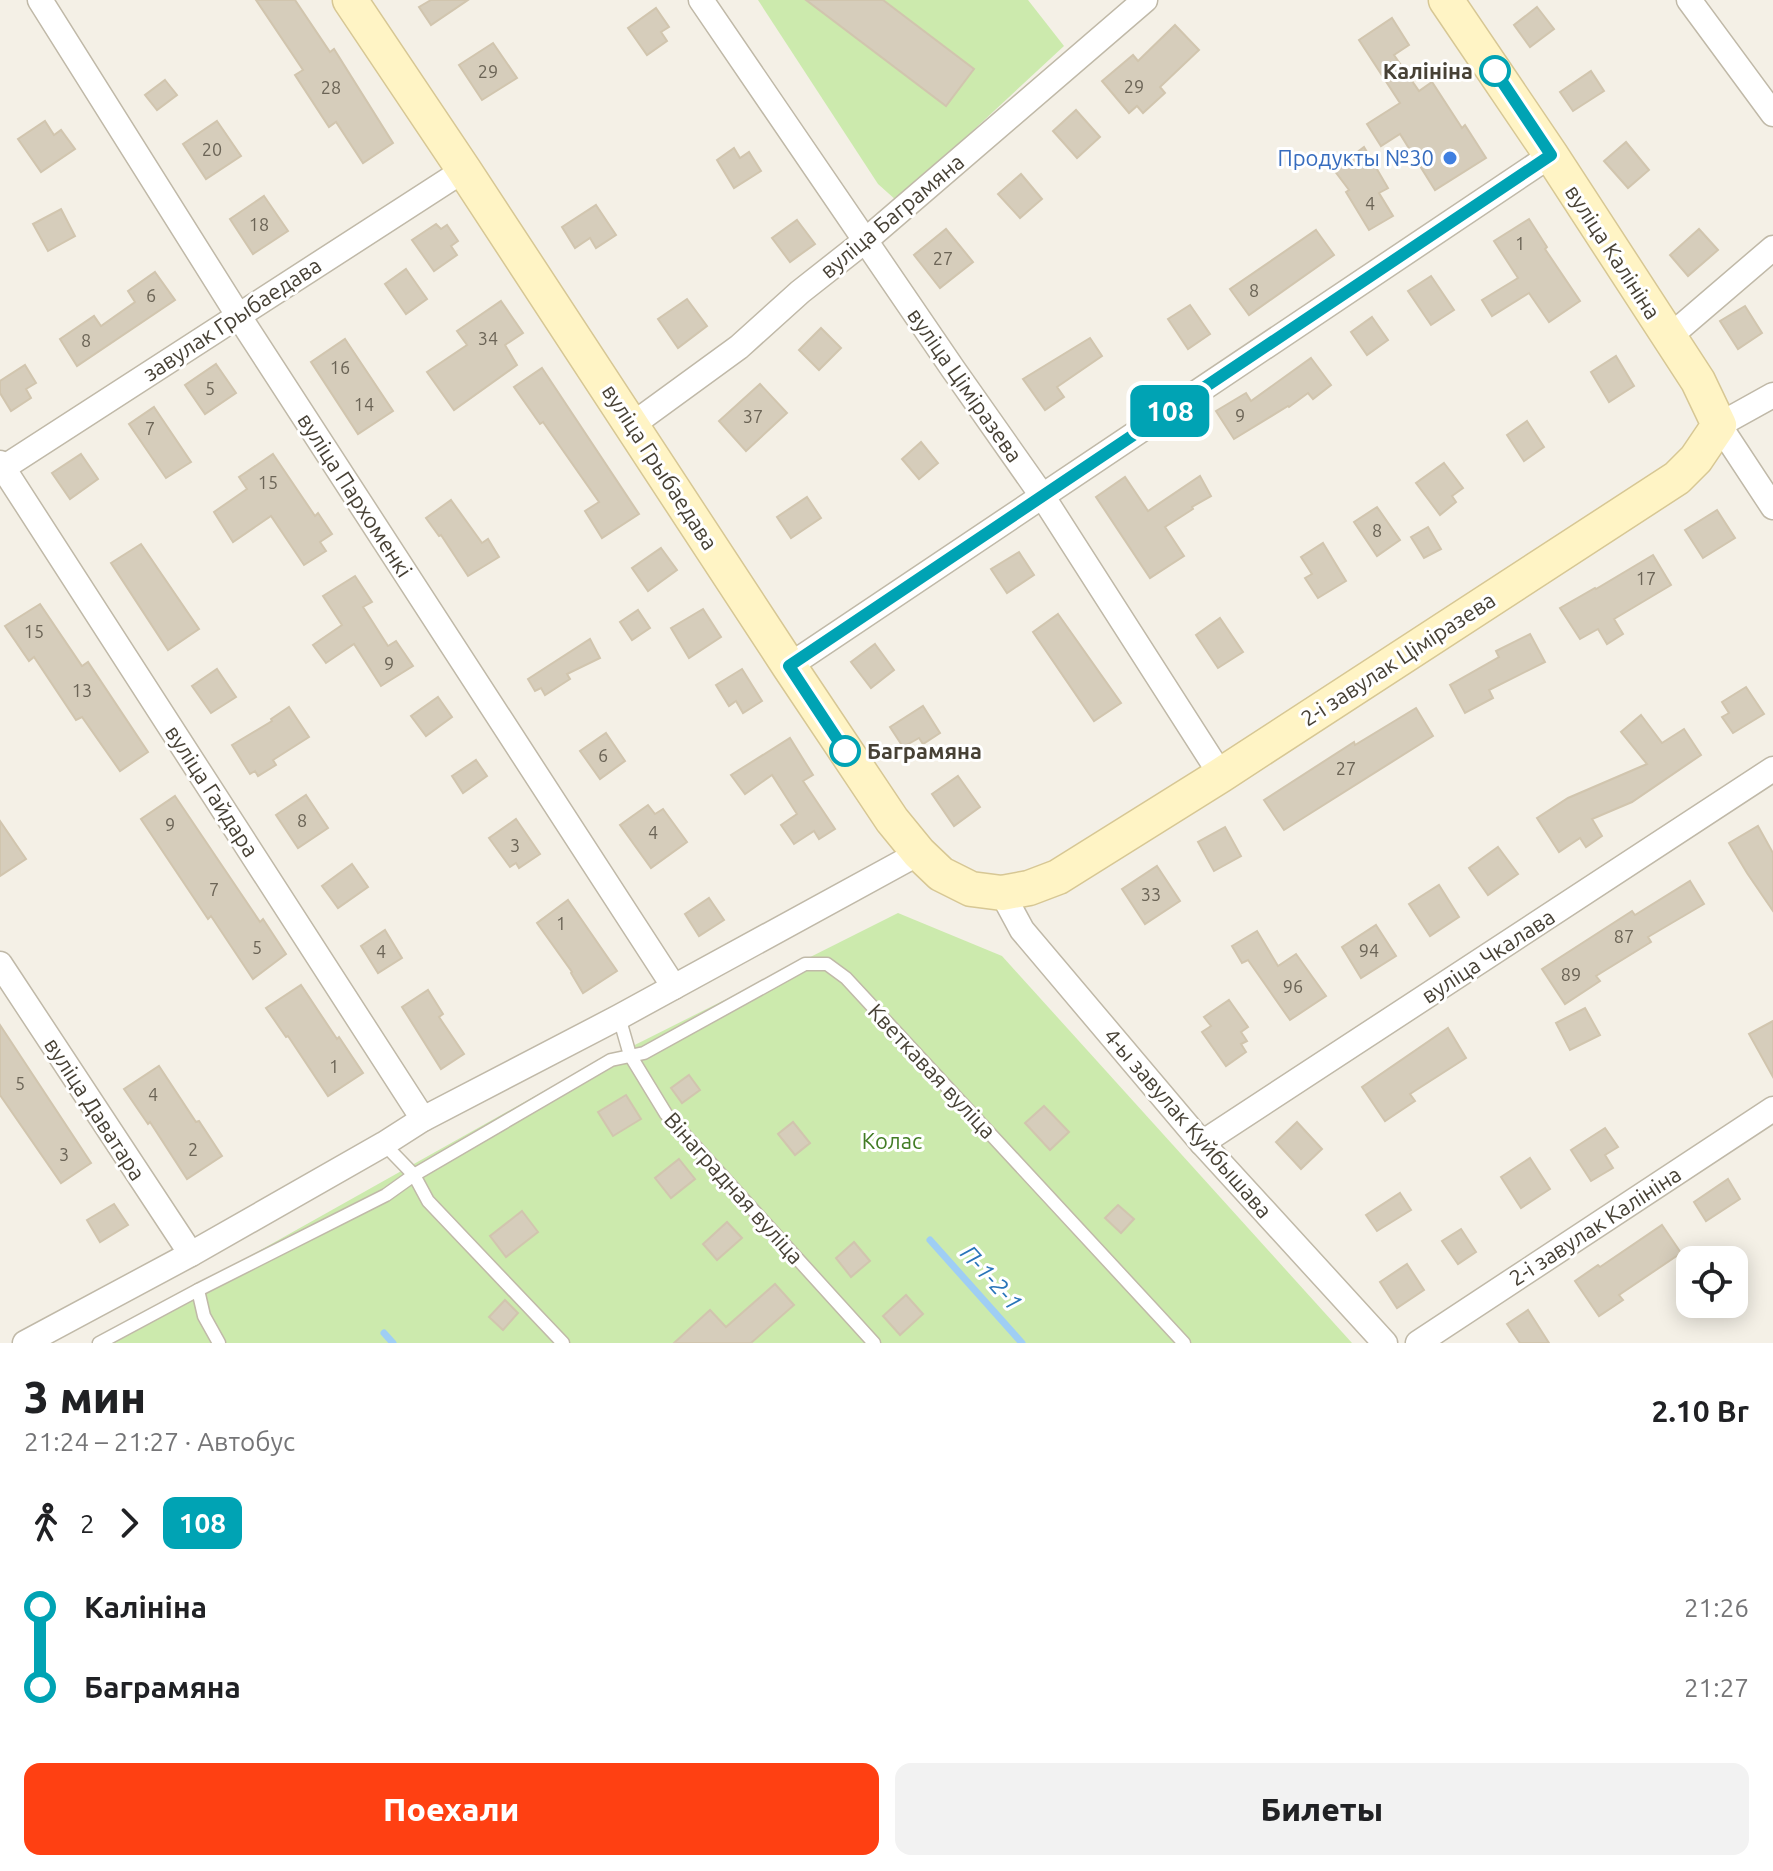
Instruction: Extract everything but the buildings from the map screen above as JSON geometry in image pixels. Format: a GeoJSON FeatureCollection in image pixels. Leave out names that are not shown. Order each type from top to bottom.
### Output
{"type":"FeatureCollection","features":[{"type":"Feature","properties":{"kind":"street","name":"вуліца Пархоменкі"},"geometry":{"type":"LineString","coordinates":[[40,0],[238,315],[674,987]]}},
{"type":"Feature","properties":{"kind":"street","name":"вуліца Грыбаедава"},"geometry":{"type":"LineString","coordinates":[[350,0],[892,820],[941,874],[971,889],[1002,893]]}},
{"type":"Feature","properties":{"kind":"street","name":"вуліца Ціміразева"},"geometry":{"type":"LineString","coordinates":[[701,0],[1043,497],[1221,775]]}},
{"type":"Feature","properties":{"kind":"street","name":"вуліца Баграмяна"},"geometry":{"type":"LineString","coordinates":[[632,425],[739,347],[1145,0]]}},
{"type":"Feature","properties":{"kind":"street","name":"вуліца Калініна"},"geometry":{"type":"LineString","coordinates":[[1446,0],[1698,381],[1719,425],[1773,507]]}},
{"type":"Feature","properties":{"kind":"street"},"geometry":{"type":"LineString","coordinates":[[1689,0],[1773,114]]}},
{"type":"Feature","properties":{"kind":"street"},"geometry":{"type":"LineString","coordinates":[[789,666],[1551,155]]}},
{"type":"Feature","properties":{"kind":"street","name":"завулак Грыбаедава"},"geometry":{"type":"LineString","coordinates":[[1,467],[464,170]]}},
{"type":"Feature","properties":{"kind":"street"},"geometry":{"type":"LineString","coordinates":[[1668,338],[1773,248]]}},
{"type":"Feature","properties":{"kind":"street","name":"2-і завулак Ціміразева"},"geometry":{"type":"LineString","coordinates":[[1002,893],[1029,888],[1058,877],[1221,775],[1677,478],[1696,459],[1719,425],[1773,395]]}},
{"type":"Feature","properties":{"kind":"street","name":"вуліца Гайдара"},"geometry":{"type":"LineString","coordinates":[[1,467],[423,1119]]}},
{"type":"Feature","properties":{"kind":"street","name":"вуліца Чкалава"},"geometry":{"type":"LineString","coordinates":[[1202,1143],[1773,769]]}},
{"type":"Feature","properties":{"kind":"street"},"geometry":{"type":"LineString","coordinates":[[25,1343],[191,1254],[423,1119],[619,1017],[919,853]]}},
{"type":"Feature","properties":{"kind":"street","name":"4-ы завулак Куйбышава"},"geometry":{"type":"LineString","coordinates":[[1002,893],[1022,930],[1202,1143],[1385,1343]]}},
{"type":"Feature","properties":{"kind":"street","name":"вуліца Даватара"},"geometry":{"type":"LineString","coordinates":[[0,964],[191,1254]]}},
{"type":"Feature","properties":{"kind":"street","name":"2-і завулак Калініна"},"geometry":{"type":"LineString","coordinates":[[1418,1343],[1773,1109]]}},
{"type":"Feature","properties":{"kind":"lane","name":"Кветкавая вуліца"},"geometry":{"type":"LineString","coordinates":[[99,1343],[386,1195],[414,1175],[611,1060],[644,1053],[805,964],[827,964],[846,978],[1184,1343]]}},
{"type":"Feature","properties":{"kind":"lane","name":"Вінаградная вуліца"},"geometry":{"type":"LineString","coordinates":[[619,1017],[630,1055],[666,1114],[874,1343]]}},
{"type":"Feature","properties":{"kind":"lane"},"geometry":{"type":"LineString","coordinates":[[384,1144],[414,1175],[428,1201],[563,1343]]}},
{"type":"Feature","properties":{"kind":"lane"},"geometry":{"type":"LineString","coordinates":[[198,1290],[204,1316],[219,1343]]}},
{"type":"Feature","properties":{"kind":"green space"},"geometry":{"type":"Polygon","coordinates":[[[758,0],[1028,0],[1064,46],[897,201],[878,184],[758,0]]]}},
{"type":"Feature","properties":{"kind":"green space","name":"Колас"},"geometry":{"type":"Polygon","coordinates":[[[898,913],[1002,956],[1352,1343],[95,1343],[551,1087],[898,913]]]}},
{"type":"Feature","properties":{"kind":"waterway","name":"П-1-2-1"},"geometry":{"type":"LineString","coordinates":[[930,1240],[1022,1343]]}},
{"type":"Feature","properties":{"kind":"waterway"},"geometry":{"type":"LineString","coordinates":[[384,1333],[393,1343]]}},
{"type":"Feature","properties":{"kind":"bus line","name":"108"},"geometry":{"type":"LineString","coordinates":[[845,751],[789,666],[1551,155],[1495,71]]}},
{"type":"Feature","properties":{"kind":"place","name":"Калініна"},"geometry":{"type":"Point","coordinates":[1495,71]}},
{"type":"Feature","properties":{"kind":"place","name":"Продукты №30"},"geometry":{"type":"Point","coordinates":[1450,158]}},
{"type":"Feature","properties":{"kind":"place","name":"Баграмяна"},"geometry":{"type":"Point","coordinates":[845,751]}}]}
